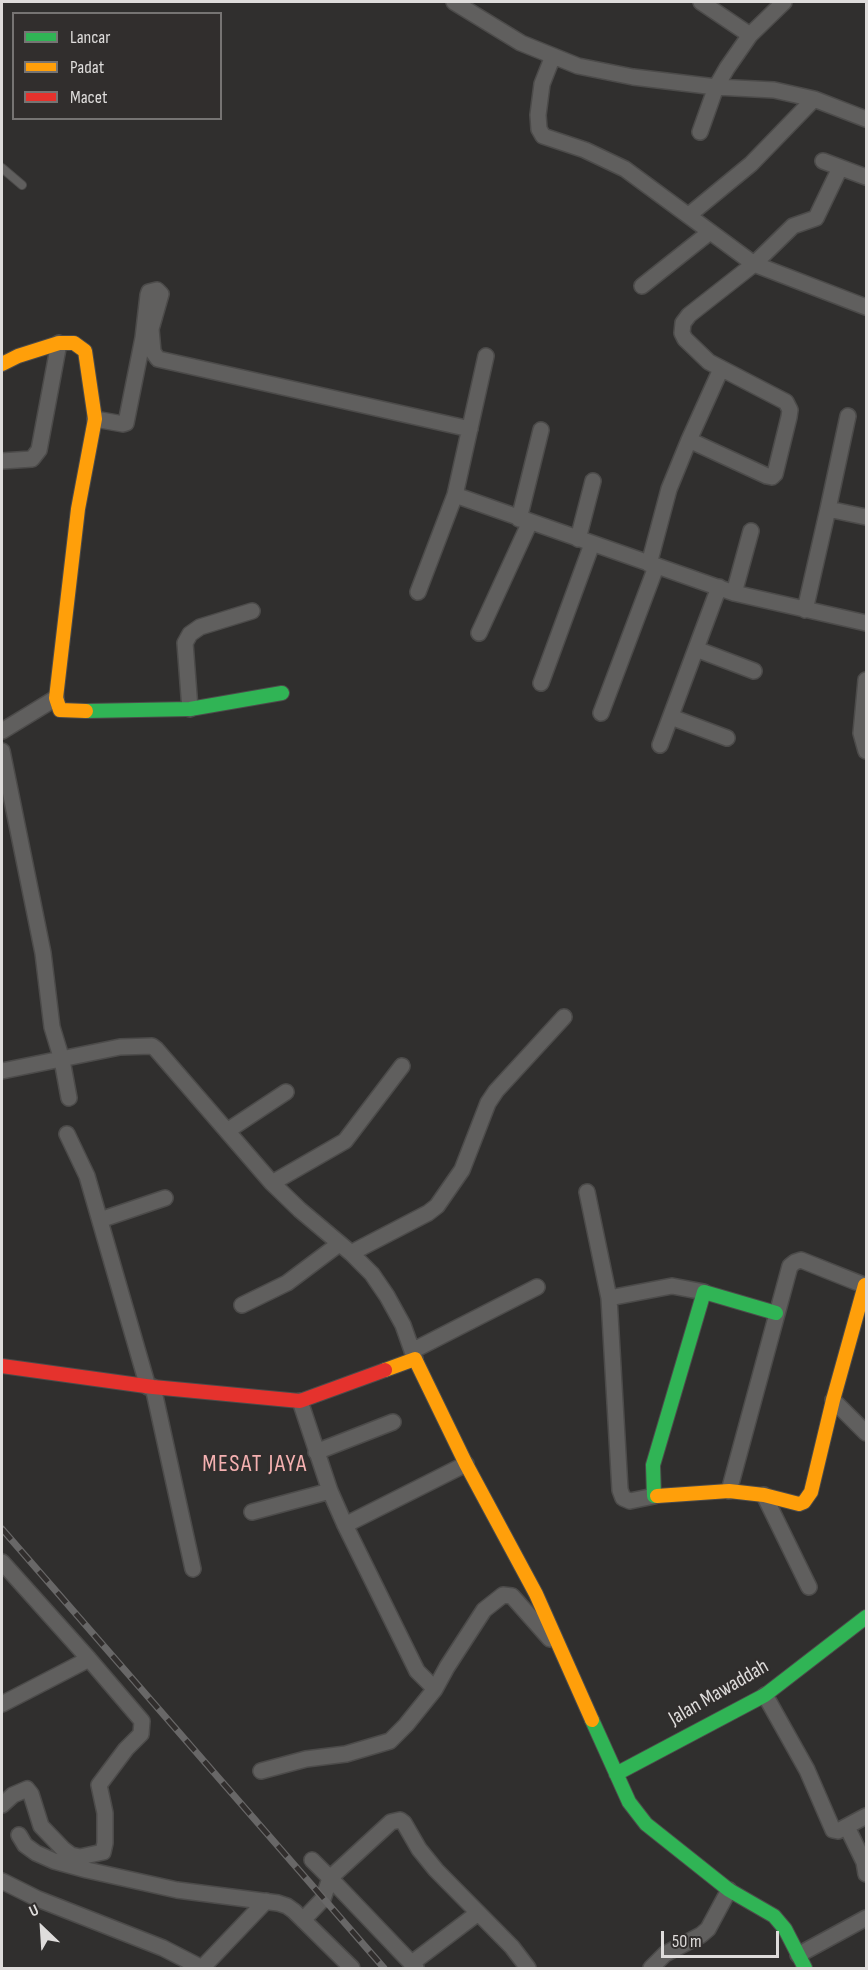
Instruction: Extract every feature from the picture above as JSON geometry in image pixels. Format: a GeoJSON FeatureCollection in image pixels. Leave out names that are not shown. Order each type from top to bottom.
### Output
{"type":"FeatureCollection","features":[{"type":"Feature","properties":{"kind":"street"},"geometry":{"type":"LineString","coordinates":[[454,2],[522,43],[578,66],[633,77],[716,87],[774,90],[814,99],[867,119]]}},
{"type":"Feature","properties":{"kind":"street"},"geometry":{"type":"LineString","coordinates":[[701,2],[750,35]]}},
{"type":"Feature","properties":{"kind":"street"},"geometry":{"type":"LineString","coordinates":[[700,132],[716,87],[727,68],[750,35],[784,2]]}},
{"type":"Feature","properties":{"kind":"street"},"geometry":{"type":"LineString","coordinates":[[553,56],[542,84],[538,115],[539,129],[543,136],[585,150],[625,168],[754,264],[867,307]]}},
{"type":"Feature","properties":{"kind":"street"},"geometry":{"type":"LineString","coordinates":[[688,215],[751,164],[814,99]]}},
{"type":"Feature","properties":{"kind":"street"},"geometry":{"type":"LineString","coordinates":[[824,161],[867,177]]}},
{"type":"Feature","properties":{"kind":"street"},"geometry":{"type":"LineString","coordinates":[[689,440],[766,476],[772,477],[775,474],[789,417],[790,410],[786,402],[709,362],[685,339],[682,333],[683,323],[695,310],[754,264],[793,226],[816,219],[840,168]]}},
{"type":"Feature","properties":{"kind":"street"},"geometry":{"type":"LineString","coordinates":[[642,286],[710,232]]}},
{"type":"Feature","properties":{"kind":"street"},"geometry":{"type":"LineString","coordinates":[[95,419],[126,423],[143,338],[148,295],[149,291],[153,290],[160,291],[161,294],[151,329],[153,352],[158,359],[470,429]]}},
{"type":"Feature","properties":{"kind":"street"},"geometry":{"type":"LineString","coordinates":[[2,461],[32,459],[39,450],[58,343]]}},
{"type":"Feature","properties":{"kind":"street"},"geometry":{"type":"LineString","coordinates":[[2,364],[18,356],[58,343],[74,343],[85,351],[95,419],[78,509],[56,698],[60,710],[190,710],[282,693]]}},
{"type":"Feature","properties":{"kind":"street"},"geometry":{"type":"LineString","coordinates":[[417,592],[455,495],[486,356]]}},
{"type":"Feature","properties":{"kind":"street"},"geometry":{"type":"LineString","coordinates":[[602,713],[652,566],[669,489],[721,369]]}},
{"type":"Feature","properties":{"kind":"street"},"geometry":{"type":"LineString","coordinates":[[805,610],[848,416]]}},
{"type":"Feature","properties":{"kind":"street"},"geometry":{"type":"LineString","coordinates":[[479,633],[525,520],[541,430]]}},
{"type":"Feature","properties":{"kind":"street"},"geometry":{"type":"LineString","coordinates":[[541,683],[585,542],[593,481]]}},
{"type":"Feature","properties":{"kind":"street"},"geometry":{"type":"LineString","coordinates":[[455,495],[652,566],[726,590],[805,610],[866,621]]}},
{"type":"Feature","properties":{"kind":"street"},"geometry":{"type":"LineString","coordinates":[[828,509],[867,517]]}},
{"type":"Feature","properties":{"kind":"street"},"geometry":{"type":"LineString","coordinates":[[660,745],[696,650],[726,590],[751,531]]}},
{"type":"Feature","properties":{"kind":"street"},"geometry":{"type":"LineString","coordinates":[[190,710],[185,643],[190,634],[200,627],[252,611]]}},
{"type":"Feature","properties":{"kind":"street"},"geometry":{"type":"LineString","coordinates":[[696,650],[754,671]]}},
{"type":"Feature","properties":{"kind":"street"},"geometry":{"type":"LineString","coordinates":[[867,680],[861,733],[867,751]]}},
{"type":"Feature","properties":{"kind":"street"},"geometry":{"type":"LineString","coordinates":[[2,731],[56,698]]}},
{"type":"Feature","properties":{"kind":"street"},"geometry":{"type":"LineString","coordinates":[[671,717],[727,738]]}},
{"type":"Feature","properties":{"kind":"street"},"geometry":{"type":"LineString","coordinates":[[2,751],[43,953],[52,1027],[62,1060],[69,1098]]}},
{"type":"Feature","properties":{"kind":"street"},"geometry":{"type":"LineString","coordinates":[[242,1305],[345,1249],[428,1213],[437,1206],[462,1170],[488,1103],[496,1091],[564,1017]]}},
{"type":"Feature","properties":{"kind":"street"},"geometry":{"type":"LineString","coordinates":[[2,1071],[120,1047],[152,1046],[272,1183],[372,1274],[387,1296],[403,1325],[413,1355],[466,1464],[536,1594],[629,1803],[646,1824],[729,1890],[774,1916],[785,1929],[802,1962],[867,1918]]}},
{"type":"Feature","properties":{"kind":"street"},"geometry":{"type":"LineString","coordinates":[[272,1183],[345,1141],[402,1066]]}},
{"type":"Feature","properties":{"kind":"street"},"geometry":{"type":"LineString","coordinates":[[227,1131],[286,1092]]}},
{"type":"Feature","properties":{"kind":"street"},"geometry":{"type":"LineString","coordinates":[[67,1134],[87,1176],[151,1387],[193,1569]]}},
{"type":"Feature","properties":{"kind":"street"},"geometry":{"type":"LineString","coordinates":[[587,1191],[609,1298],[620,1490],[623,1497],[630,1501],[654,1496],[729,1491],[764,1495],[799,1504],[807,1498],[811,1492],[833,1400],[866,1286],[801,1260],[790,1266],[729,1491]]}},
{"type":"Feature","properties":{"kind":"street"},"geometry":{"type":"LineString","coordinates":[[100,1220],[165,1198]]}},
{"type":"Feature","properties":{"kind":"street"},"geometry":{"type":"LineString","coordinates":[[609,1298],[672,1286],[704,1292],[776,1313]]}},
{"type":"Feature","properties":{"kind":"street"},"geometry":{"type":"LineString","coordinates":[[2,1366],[151,1387],[300,1401],[413,1355],[537,1287]]}},
{"type":"Feature","properties":{"kind":"street"},"geometry":{"type":"LineString","coordinates":[[654,1496],[653,1465],[704,1292]]}},
{"type":"Feature","properties":{"kind":"street"},"geometry":{"type":"LineString","coordinates":[[833,1400],[867,1433]]}},
{"type":"Feature","properties":{"kind":"street"},"geometry":{"type":"LineString","coordinates":[[300,1401],[330,1491],[345,1525],[407,1653],[428,1682]]}},
{"type":"Feature","properties":{"kind":"street"},"geometry":{"type":"LineString","coordinates":[[316,1452],[393,1422]]}},
{"type":"Feature","properties":{"kind":"street"},"geometry":{"type":"LineString","coordinates":[[345,1525],[466,1464]]}},
{"type":"Feature","properties":{"kind":"street"},"geometry":{"type":"LineString","coordinates":[[252,1512],[330,1491]]}},
{"type":"Feature","properties":{"kind":"street"},"geometry":{"type":"LineString","coordinates":[[764,1495],[809,1587]]}},
{"type":"Feature","properties":{"kind":"street"},"geometry":{"type":"LineString","coordinates":[[2,1563],[142,1721],[141,1734],[126,1749],[99,1785],[105,1814],[104,1848],[98,1872]]}},
{"type":"Feature","properties":{"kind":"street"},"geometry":{"type":"LineString","coordinates":[[261,1771],[306,1759],[352,1752],[390,1741],[406,1725],[428,1682],[447,1667],[484,1610],[503,1595],[512,1596],[564,1655]]}},
{"type":"Feature","properties":{"kind":"street","name":"Jalan Mawaddah"},"geometry":{"type":"LineString","coordinates":[[616,1774],[765,1695],[867,1617]]}},
{"type":"Feature","properties":{"kind":"street"},"geometry":{"type":"LineString","coordinates":[[2,1704],[89,1659]]}},
{"type":"Feature","properties":{"kind":"street"},"geometry":{"type":"LineString","coordinates":[[765,1695],[807,1770],[833,1830],[835,1832],[867,1816]]}},
{"type":"Feature","properties":{"kind":"street"},"geometry":{"type":"LineString","coordinates":[[2,1805],[13,1795],[27,1789],[31,1794],[40,1826],[63,1850],[80,1857],[104,1848]]}},
{"type":"Feature","properties":{"kind":"street"},"geometry":{"type":"LineString","coordinates":[[303,1920],[323,1899],[330,1878],[391,1822],[400,1820],[436,1870],[512,1947],[528,1968]]}},
{"type":"Feature","properties":{"kind":"street"},"geometry":{"type":"LineString","coordinates":[[847,1827],[864,1862],[867,1874]]}},
{"type":"Feature","properties":{"kind":"street"},"geometry":{"type":"LineString","coordinates":[[19,1835],[24,1845],[54,1861],[177,1890],[286,1906],[352,1968]]}},
{"type":"Feature","properties":{"kind":"street"},"geometry":{"type":"LineString","coordinates":[[312,1860],[414,1966],[478,1913]]}},
{"type":"Feature","properties":{"kind":"street"},"geometry":{"type":"LineString","coordinates":[[2,1881],[38,1899],[163,1948],[202,1968],[266,1902]]}},
{"type":"Feature","properties":{"kind":"street"},"geometry":{"type":"LineString","coordinates":[[651,1968],[665,1954],[708,1929],[729,1890]]}},
{"type":"Feature","properties":{"kind":"lane"},"geometry":{"type":"LineString","coordinates":[[2,168],[22,185]]}},
{"type":"Feature","properties":{"kind":"railway"},"geometry":{"type":"LineString","coordinates":[[2,1529],[384,1968]]}},
{"type":"Feature","properties":{"kind":"traffic: fast"},"geometry":{"type":"LineString","coordinates":[[86,711],[190,709],[282,693]]}},
{"type":"Feature","properties":{"kind":"traffic: fast"},"geometry":{"type":"LineString","coordinates":[[657,1496],[654,1496],[653,1465],[704,1292],[776,1313]]}},
{"type":"Feature","properties":{"kind":"traffic: fast"},"geometry":{"type":"LineString","coordinates":[[616,1774],[765,1695],[866,1617]]}},
{"type":"Feature","properties":{"kind":"traffic: fast"},"geometry":{"type":"LineString","coordinates":[[592,1720],[629,1802],[646,1824],[729,1890],[774,1916],[785,1929],[805,1968]]}},
{"type":"Feature","properties":{"kind":"traffic: slow"},"geometry":{"type":"LineString","coordinates":[[2,364],[18,356],[59,343],[74,343],[85,351],[95,419],[78,509],[56,698],[60,710],[86,711]]}},
{"type":"Feature","properties":{"kind":"traffic: slow"},"geometry":{"type":"LineString","coordinates":[[657,1496],[729,1491],[764,1495],[799,1504],[804,1502],[811,1492],[833,1400],[865,1285]]}},
{"type":"Feature","properties":{"kind":"traffic: slow"},"geometry":{"type":"LineString","coordinates":[[385,1370],[415,1359],[466,1464],[536,1594],[592,1720]]}},
{"type":"Feature","properties":{"kind":"traffic: jam"},"geometry":{"type":"LineString","coordinates":[[2,1366],[153,1387],[300,1401],[385,1370]]}},
{"type":"Feature","properties":{"kind":"district","name":"MESAT JAYA"},"geometry":{"type":"Point","coordinates":[255,1465]}}]}
